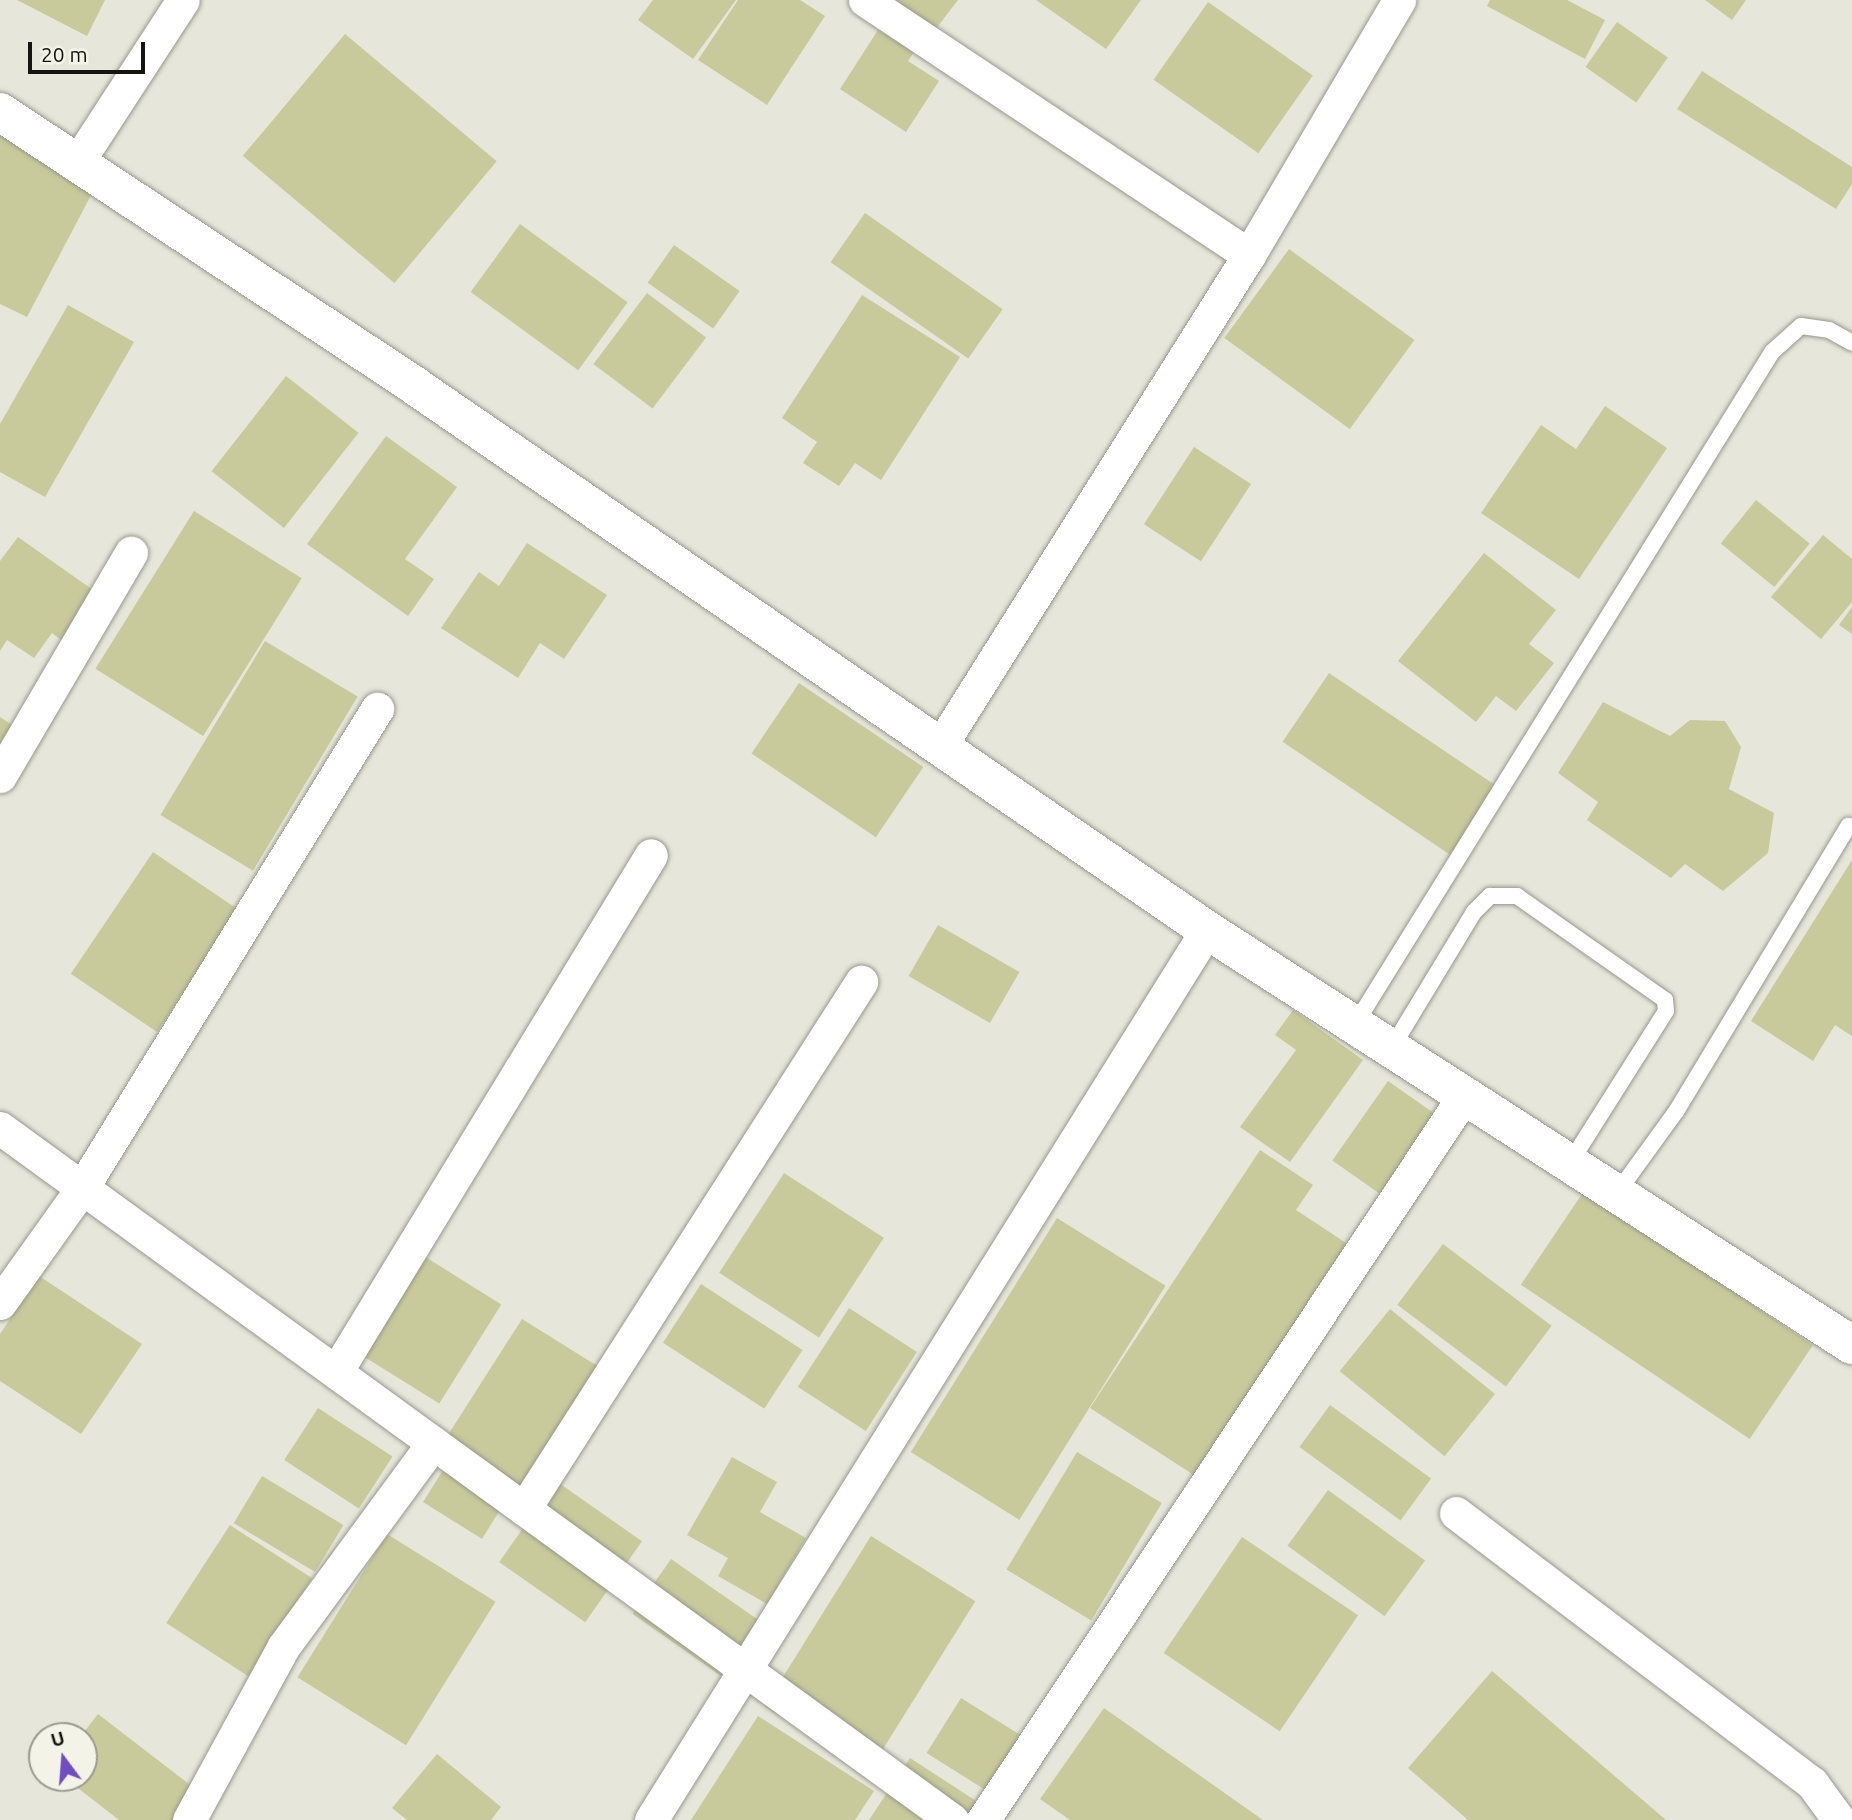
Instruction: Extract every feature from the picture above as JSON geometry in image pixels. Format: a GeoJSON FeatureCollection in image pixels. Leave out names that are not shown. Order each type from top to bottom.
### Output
{"type":"FeatureCollection","features":[{"type":"Feature","properties":{"kind":"street"},"geometry":{"type":"LineString","coordinates":[[77,163],[183,0]]}},
{"type":"Feature","properties":{"kind":"street"},"geometry":{"type":"LineString","coordinates":[[865,0],[1249,255]]}},
{"type":"Feature","properties":{"kind":"street"},"geometry":{"type":"LineString","coordinates":[[939,748],[1249,255],[1399,0]]}},
{"type":"Feature","properties":{"kind":"street"},"geometry":{"type":"LineString","coordinates":[[0,112],[415,386],[1207,930],[1568,1165],[1852,1345]]}},
{"type":"Feature","properties":{"kind":"street"},"geometry":{"type":"LineString","coordinates":[[0,776],[131,553]]}},
{"type":"Feature","properties":{"kind":"street"},"geometry":{"type":"LineString","coordinates":[[0,1303],[82,1188],[377,709]]}},
{"type":"Feature","properties":{"kind":"street"},"geometry":{"type":"LineString","coordinates":[[336,1372],[651,855]]}},
{"type":"Feature","properties":{"kind":"street"},"geometry":{"type":"LineString","coordinates":[[651,1820],[743,1668],[1207,930]]}},
{"type":"Feature","properties":{"kind":"street"},"geometry":{"type":"LineString","coordinates":[[524,1509],[861,982]]}},
{"type":"Feature","properties":{"kind":"street"},"geometry":{"type":"LineString","coordinates":[[983,1820],[1464,1096]]}},
{"type":"Feature","properties":{"kind":"street"},"geometry":{"type":"LineString","coordinates":[[0,1128],[952,1820]]}},
{"type":"Feature","properties":{"kind":"street"},"geometry":{"type":"LineString","coordinates":[[189,1820],[284,1646],[433,1443]]}},
{"type":"Feature","properties":{"kind":"street"},"geometry":{"type":"LineString","coordinates":[[1456,1513],[1812,1783],[1835,1818]]}},
{"type":"Feature","properties":{"kind":"lane"},"geometry":{"type":"LineString","coordinates":[[1354,1026],[1772,352],[1801,326],[1829,330],[1852,343]]}},
{"type":"Feature","properties":{"kind":"lane"},"geometry":{"type":"LineString","coordinates":[[1615,1195],[1676,1111],[1848,826]]}},
{"type":"Feature","properties":{"kind":"lane"},"geometry":{"type":"LineString","coordinates":[[1391,1049],[1474,912],[1490,896],[1517,896],[1665,1000],[1665,1011],[1568,1165]]}},
{"type":"Feature","properties":{"kind":"building"},"geometry":{"type":"Polygon","coordinates":[[[17,0],[105,0],[87,36],[17,0]]]}},
{"type":"Feature","properties":{"kind":"building"},"geometry":{"type":"Polygon","coordinates":[[[653,0],[736,0],[693,59],[638,20],[653,0]]]}},
{"type":"Feature","properties":{"kind":"building"},"geometry":{"type":"Polygon","coordinates":[[[738,0],[800,0],[825,16],[767,105],[698,60],[738,0]]]}},
{"type":"Feature","properties":{"kind":"building"},"geometry":{"type":"Polygon","coordinates":[[[894,0],[958,0],[935,30],[894,0]]]}},
{"type":"Feature","properties":{"kind":"building"},"geometry":{"type":"Polygon","coordinates":[[[1036,0],[1141,0],[1106,49],[1036,0]]]}},
{"type":"Feature","properties":{"kind":"building"},"geometry":{"type":"Polygon","coordinates":[[[1490,0],[1567,0],[1605,20],[1585,59],[1487,6],[1490,0]]]}},
{"type":"Feature","properties":{"kind":"building"},"geometry":{"type":"Polygon","coordinates":[[[1705,0],[1746,0],[1732,20],[1705,0]]]}},
{"type":"Feature","properties":{"kind":"building"},"geometry":{"type":"Polygon","coordinates":[[[1208,2],[1313,75],[1258,153],[1154,80],[1208,2]]]}},
{"type":"Feature","properties":{"kind":"building"},"geometry":{"type":"Polygon","coordinates":[[[1617,22],[1668,58],[1636,103],[1585,67],[1617,22]]]}},
{"type":"Feature","properties":{"kind":"building"},"geometry":{"type":"Polygon","coordinates":[[[878,30],[914,52],[908,61],[939,81],[906,132],[840,89],[878,30]]]}},
{"type":"Feature","properties":{"kind":"building"},"geometry":{"type":"Polygon","coordinates":[[[345,34],[497,161],[394,283],[243,156],[345,34]]]}},
{"type":"Feature","properties":{"kind":"building"},"geometry":{"type":"Polygon","coordinates":[[[1702,71],[1852,167],[1852,184],[1836,209],[1677,109],[1702,71]]]}},
{"type":"Feature","properties":{"kind":"building"},"geometry":{"type":"Polygon","coordinates":[[[0,129],[99,180],[27,317],[0,304],[0,129]]]}},
{"type":"Feature","properties":{"kind":"building"},"geometry":{"type":"Polygon","coordinates":[[[865,213],[1003,309],[968,359],[831,262],[865,213]]]}},
{"type":"Feature","properties":{"kind":"building"},"geometry":{"type":"Polygon","coordinates":[[[520,224],[628,302],[578,370],[471,292],[520,224]]]}},
{"type":"Feature","properties":{"kind":"building"},"geometry":{"type":"Polygon","coordinates":[[[674,245],[740,291],[713,329],[648,283],[674,245]]]}},
{"type":"Feature","properties":{"kind":"building"},"geometry":{"type":"Polygon","coordinates":[[[1289,249],[1414,340],[1350,429],[1224,338],[1289,249]]]}},
{"type":"Feature","properties":{"kind":"building"},"geometry":{"type":"Polygon","coordinates":[[[647,293],[706,338],[653,409],[593,364],[647,293]]]}},
{"type":"Feature","properties":{"kind":"building"},"geometry":{"type":"Polygon","coordinates":[[[862,295],[960,357],[881,480],[855,463],[839,486],[803,463],[817,442],[782,418],[862,295]]]}},
{"type":"Feature","properties":{"kind":"building"},"geometry":{"type":"Polygon","coordinates":[[[68,305],[134,342],[45,497],[0,472],[0,424],[68,305]]]}},
{"type":"Feature","properties":{"kind":"building"},"geometry":{"type":"Polygon","coordinates":[[[286,376],[358,433],[284,528],[212,471],[286,376]]]}},
{"type":"Feature","properties":{"kind":"building"},"geometry":{"type":"Polygon","coordinates":[[[1605,406],[1667,448],[1579,579],[1481,513],[1541,425],[1576,449],[1605,406]]]}},
{"type":"Feature","properties":{"kind":"building"},"geometry":{"type":"Polygon","coordinates":[[[386,436],[457,487],[405,559],[434,579],[408,616],[307,544],[386,436]]]}},
{"type":"Feature","properties":{"kind":"building"},"geometry":{"type":"Polygon","coordinates":[[[1194,447],[1251,484],[1201,561],[1144,524],[1194,447]]]}},
{"type":"Feature","properties":{"kind":"building"},"geometry":{"type":"Polygon","coordinates":[[[1756,500],[1810,543],[1774,587],[1721,544],[1756,500]]]}},
{"type":"Feature","properties":{"kind":"building"},"geometry":{"type":"Polygon","coordinates":[[[194,511],[302,578],[203,736],[95,669],[194,511]]]}},
{"type":"Feature","properties":{"kind":"building"},"geometry":{"type":"Polygon","coordinates":[[[1823,535],[1852,559],[1852,602],[1821,639],[1771,597],[1823,535]]]}},
{"type":"Feature","properties":{"kind":"building"},"geometry":{"type":"Polygon","coordinates":[[[18,537],[100,595],[65,643],[52,633],[34,658],[7,640],[0,651],[0,561],[18,537]]]}},
{"type":"Feature","properties":{"kind":"building"},"geometry":{"type":"Polygon","coordinates":[[[527,543],[607,595],[564,659],[540,643],[518,678],[441,628],[479,572],[499,586],[527,543]]]}},
{"type":"Feature","properties":{"kind":"building"},"geometry":{"type":"Polygon","coordinates":[[[1484,553],[1556,610],[1529,644],[1554,663],[1516,711],[1496,696],[1476,722],[1398,661],[1484,553]]]}},
{"type":"Feature","properties":{"kind":"building"},"geometry":{"type":"Polygon","coordinates":[[[1852,607],[1852,634],[1839,625],[1852,607]]]}},
{"type":"Feature","properties":{"kind":"building"},"geometry":{"type":"Polygon","coordinates":[[[265,641],[358,697],[253,871],[160,815],[265,641]]]}},
{"type":"Feature","properties":{"kind":"building"},"geometry":{"type":"Polygon","coordinates":[[[1329,673],[1496,786],[1450,855],[1283,742],[1329,673]]]}},
{"type":"Feature","properties":{"kind":"building"},"geometry":{"type":"Polygon","coordinates":[[[799,683],[923,767],[876,837],[751,753],[799,683]]]}},
{"type":"Feature","properties":{"kind":"building"},"geometry":{"type":"Polygon","coordinates":[[[1603,702],[1670,736],[1690,720],[1725,721],[1741,747],[1729,789],[1774,813],[1768,853],[1723,891],[1685,864],[1671,878],[1587,820],[1598,802],[1558,773],[1603,702]]]}},
{"type":"Feature","properties":{"kind":"building"},"geometry":{"type":"Polygon","coordinates":[[[0,717],[15,727],[0,748],[0,717]]]}},
{"type":"Feature","properties":{"kind":"building"},"geometry":{"type":"Polygon","coordinates":[[[153,852],[239,910],[157,1032],[71,974],[153,852]]]}},
{"type":"Feature","properties":{"kind":"building"},"geometry":{"type":"Polygon","coordinates":[[[1852,860],[1852,1036],[1835,1025],[1813,1061],[1751,1021],[1852,860]]]}},
{"type":"Feature","properties":{"kind":"building"},"geometry":{"type":"Polygon","coordinates":[[[938,925],[1019,972],[990,1023],[908,976],[938,925]]]}},
{"type":"Feature","properties":{"kind":"building"},"geometry":{"type":"Polygon","coordinates":[[[1293,1010],[1363,1060],[1290,1162],[1240,1127],[1296,1050],[1275,1035],[1293,1010]]]}},
{"type":"Feature","properties":{"kind":"building"},"geometry":{"type":"Polygon","coordinates":[[[1388,1081],[1436,1114],[1380,1194],[1332,1160],[1388,1081]]]}},
{"type":"Feature","properties":{"kind":"building"},"geometry":{"type":"Polygon","coordinates":[[[1260,1150],[1313,1185],[1296,1210],[1349,1245],[1197,1477],[1090,1408],[1260,1150]]]}},
{"type":"Feature","properties":{"kind":"building"},"geometry":{"type":"Polygon","coordinates":[[[784,1173],[884,1238],[819,1338],[719,1273],[784,1173]]]}},
{"type":"Feature","properties":{"kind":"building"},"geometry":{"type":"Polygon","coordinates":[[[1584,1191],[1813,1345],[1750,1439],[1521,1285],[1584,1191]]]}},
{"type":"Feature","properties":{"kind":"building"},"geometry":{"type":"Polygon","coordinates":[[[1057,1218],[1166,1286],[1019,1520],[911,1452],[1057,1218]]]}},
{"type":"Feature","properties":{"kind":"building"},"geometry":{"type":"Polygon","coordinates":[[[1443,1244],[1552,1326],[1506,1387],[1397,1305],[1443,1244]]]}},
{"type":"Feature","properties":{"kind":"building"},"geometry":{"type":"Polygon","coordinates":[[[419,1253],[501,1304],[439,1404],[357,1352],[419,1253]]]}},
{"type":"Feature","properties":{"kind":"building"},"geometry":{"type":"Polygon","coordinates":[[[39,1276],[142,1344],[81,1434],[0,1381],[0,1334],[39,1276]]]}},
{"type":"Feature","properties":{"kind":"building"},"geometry":{"type":"Polygon","coordinates":[[[701,1284],[802,1350],[764,1409],[663,1343],[701,1284]]]}},
{"type":"Feature","properties":{"kind":"building"},"geometry":{"type":"Polygon","coordinates":[[[849,1308],[917,1352],[866,1431],[798,1387],[849,1308]]]}},
{"type":"Feature","properties":{"kind":"building"},"geometry":{"type":"Polygon","coordinates":[[[1390,1309],[1495,1394],[1445,1456],[1340,1371],[1390,1309]]]}},
{"type":"Feature","properties":{"kind":"building"},"geometry":{"type":"Polygon","coordinates":[[[522,1319],[607,1372],[525,1501],[511,1492],[482,1539],[423,1502],[458,1446],[446,1438],[522,1319]]]}},
{"type":"Feature","properties":{"kind":"building"},"geometry":{"type":"Polygon","coordinates":[[[1330,1405],[1431,1478],[1401,1521],[1299,1447],[1330,1405]]]}},
{"type":"Feature","properties":{"kind":"building"},"geometry":{"type":"Polygon","coordinates":[[[318,1408],[393,1456],[359,1508],[284,1460],[318,1408]]]}},
{"type":"Feature","properties":{"kind":"building"},"geometry":{"type":"Polygon","coordinates":[[[1077,1452],[1162,1503],[1091,1620],[1006,1569],[1077,1452]]]}},
{"type":"Feature","properties":{"kind":"building"},"geometry":{"type":"Polygon","coordinates":[[[732,1457],[777,1482],[760,1512],[806,1538],[767,1604],[718,1576],[728,1558],[687,1535],[732,1457]]]}},
{"type":"Feature","properties":{"kind":"building"},"geometry":{"type":"Polygon","coordinates":[[[262,1476],[343,1525],[315,1572],[234,1523],[262,1476]]]}},
{"type":"Feature","properties":{"kind":"building"},"geometry":{"type":"Polygon","coordinates":[[[556,1481],[642,1541],[585,1622],[499,1562],[556,1481]]]}},
{"type":"Feature","properties":{"kind":"building"},"geometry":{"type":"Polygon","coordinates":[[[1328,1490],[1425,1561],[1385,1616],[1287,1546],[1328,1490]]]}},
{"type":"Feature","properties":{"kind":"building"},"geometry":{"type":"Polygon","coordinates":[[[230,1525],[312,1578],[248,1676],[166,1623],[230,1525]]]}},
{"type":"Feature","properties":{"kind":"building"},"geometry":{"type":"Polygon","coordinates":[[[387,1534],[496,1602],[406,1745],[297,1677],[387,1534]]]}},
{"type":"Feature","properties":{"kind":"building"},"geometry":{"type":"Polygon","coordinates":[[[871,1536],[975,1601],[869,1772],[764,1706],[871,1536]]]}},
{"type":"Feature","properties":{"kind":"building"},"geometry":{"type":"Polygon","coordinates":[[[1242,1537],[1358,1615],[1280,1731],[1164,1653],[1242,1537]]]}},
{"type":"Feature","properties":{"kind":"building"},"geometry":{"type":"Polygon","coordinates":[[[671,1559],[761,1622],[723,1677],[633,1614],[671,1559]]]}},
{"type":"Feature","properties":{"kind":"building"},"geometry":{"type":"Polygon","coordinates":[[[1492,1671],[1666,1820],[1468,1820],[1408,1768],[1492,1671]]]}},
{"type":"Feature","properties":{"kind":"building"},"geometry":{"type":"Polygon","coordinates":[[[961,1698],[1027,1739],[993,1794],[927,1753],[961,1698]]]}},
{"type":"Feature","properties":{"kind":"building"},"geometry":{"type":"Polygon","coordinates":[[[1104,1708],[1263,1820],[1070,1820],[1040,1799],[1104,1708]]]}},
{"type":"Feature","properties":{"kind":"building"},"geometry":{"type":"Polygon","coordinates":[[[98,1714],[198,1791],[175,1820],[119,1820],[83,1792],[98,1792],[98,1722],[92,1722],[98,1714]]]}},
{"type":"Feature","properties":{"kind":"building"},"geometry":{"type":"Polygon","coordinates":[[[758,1716],[874,1791],[855,1820],[691,1820],[758,1716]]]}},
{"type":"Feature","properties":{"kind":"building"},"geometry":{"type":"Polygon","coordinates":[[[437,1754],[501,1807],[491,1820],[407,1820],[392,1808],[437,1754]]]}},
{"type":"Feature","properties":{"kind":"building"},"geometry":{"type":"Polygon","coordinates":[[[910,1758],[987,1808],[979,1820],[869,1820],[910,1758]]]}}]}
